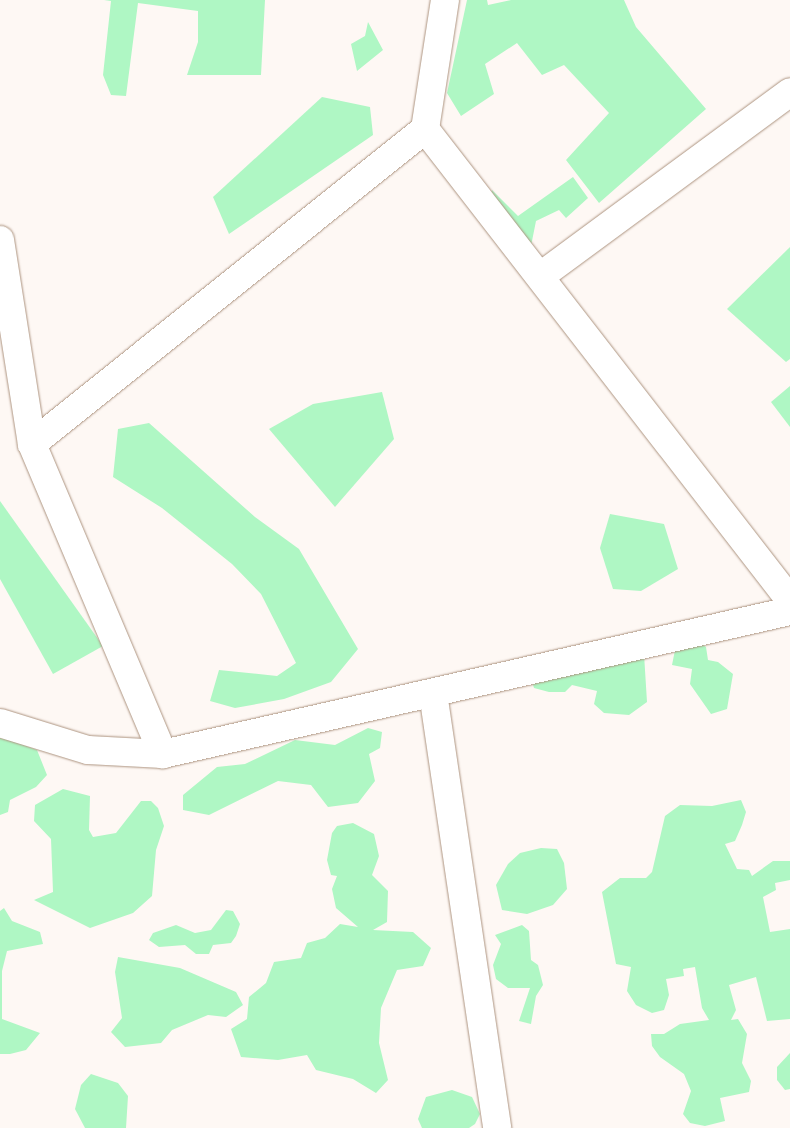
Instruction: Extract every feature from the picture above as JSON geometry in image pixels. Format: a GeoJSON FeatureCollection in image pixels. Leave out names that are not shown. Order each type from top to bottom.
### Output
{"type":"FeatureCollection","features":[{"type":"Feature","properties":{"kind":"street"},"geometry":{"type":"LineString","coordinates":[[32,444],[425,129],[445,0]]}},
{"type":"Feature","properties":{"kind":"street"},"geometry":{"type":"LineString","coordinates":[[542,275],[790,92]]}},
{"type":"Feature","properties":{"kind":"street"},"geometry":{"type":"LineString","coordinates":[[425,129],[542,275],[790,600]]}},
{"type":"Feature","properties":{"kind":"street"},"geometry":{"type":"LineString","coordinates":[[0,240],[32,444],[163,754]]}},
{"type":"Feature","properties":{"kind":"street"},"geometry":{"type":"LineString","coordinates":[[0,723],[88,750],[163,754],[790,611]]}},
{"type":"Feature","properties":{"kind":"street"},"geometry":{"type":"LineString","coordinates":[[433,693],[497,1128]]}},
{"type":"Feature","properties":{"kind":"green space"},"geometry":{"type":"Polygon","coordinates":[[[104,0],[265,0],[261,75],[187,75],[198,42],[198,11],[138,3],[126,96],[111,95],[103,75],[111,1],[104,0]]]}},
{"type":"Feature","properties":{"kind":"green space"},"geometry":{"type":"Polygon","coordinates":[[[467,0],[487,0],[488,5],[511,0],[624,0],[636,27],[706,109],[599,203],[566,160],[609,113],[564,65],[542,75],[517,43],[485,64],[494,94],[461,116],[447,93],[467,0]]]}},
{"type":"Feature","properties":{"kind":"green space"},"geometry":{"type":"Polygon","coordinates":[[[368,22],[383,50],[357,71],[351,44],[365,36],[368,22]]]}},
{"type":"Feature","properties":{"kind":"green space"},"geometry":{"type":"Polygon","coordinates":[[[322,97],[370,107],[373,135],[229,234],[213,197],[322,97]]]}},
{"type":"Feature","properties":{"kind":"green space"},"geometry":{"type":"Polygon","coordinates":[[[573,177],[588,198],[566,218],[559,210],[536,221],[531,246],[489,200],[492,190],[518,216],[573,177]]]}},
{"type":"Feature","properties":{"kind":"green space"},"geometry":{"type":"Polygon","coordinates":[[[790,247],[790,359],[786,362],[727,309],[790,247]]]}},
{"type":"Feature","properties":{"kind":"green space"},"geometry":{"type":"Polygon","coordinates":[[[790,386],[790,427],[771,402],[790,386]]]}},
{"type":"Feature","properties":{"kind":"green space"},"geometry":{"type":"Polygon","coordinates":[[[382,392],[394,439],[335,507],[269,429],[313,404],[382,392]]]}},
{"type":"Feature","properties":{"kind":"green space"},"geometry":{"type":"Polygon","coordinates":[[[149,423],[255,517],[299,549],[358,649],[331,682],[284,699],[235,708],[210,701],[219,670],[277,676],[296,663],[261,594],[232,564],[162,508],[113,477],[118,429],[149,423]]]}},
{"type":"Feature","properties":{"kind":"green space"},"geometry":{"type":"Polygon","coordinates":[[[0,501],[103,646],[53,674],[0,579],[0,501]]]}},
{"type":"Feature","properties":{"kind":"green space"},"geometry":{"type":"Polygon","coordinates":[[[610,514],[664,524],[678,569],[641,591],[613,589],[600,548],[610,514]]]}},
{"type":"Feature","properties":{"kind":"green space"},"geometry":{"type":"Polygon","coordinates":[[[700,643],[706,647],[708,660],[718,662],[733,674],[727,709],[711,714],[690,684],[692,669],[672,665],[676,645],[700,643]]]}},
{"type":"Feature","properties":{"kind":"green space"},"geometry":{"type":"Polygon","coordinates":[[[644,654],[647,702],[629,715],[604,713],[594,704],[597,691],[572,685],[565,692],[549,692],[534,688],[531,678],[644,654]]]}},
{"type":"Feature","properties":{"kind":"green space"},"geometry":{"type":"Polygon","coordinates":[[[368,728],[382,732],[380,748],[369,754],[375,781],[358,803],[328,807],[311,785],[278,781],[209,815],[183,810],[183,795],[217,767],[245,764],[295,740],[335,745],[368,728]]]}},
{"type":"Feature","properties":{"kind":"green space"},"geometry":{"type":"Polygon","coordinates":[[[0,736],[37,750],[47,775],[36,787],[10,800],[8,812],[0,815],[0,736]]]}},
{"type":"Feature","properties":{"kind":"green space"},"geometry":{"type":"Polygon","coordinates":[[[63,789],[90,796],[89,830],[93,837],[116,833],[141,801],[151,801],[158,808],[164,826],[156,850],[152,896],[133,913],[90,928],[34,900],[53,892],[51,839],[34,821],[35,805],[63,789]]]}},
{"type":"Feature","properties":{"kind":"green space"},"geometry":{"type":"Polygon","coordinates":[[[741,800],[746,812],[742,825],[735,841],[725,844],[737,869],[749,870],[752,876],[773,861],[790,861],[790,880],[775,883],[776,890],[763,897],[770,932],[790,929],[790,1019],[767,1021],[756,977],[729,985],[736,1010],[731,1020],[738,1019],[747,1034],[742,1063],[751,1081],[749,1092],[720,1098],[725,1121],[705,1126],[690,1123],[683,1114],[691,1091],[684,1074],[660,1057],[652,1046],[651,1034],[664,1034],[680,1024],[709,1020],[702,1008],[695,967],[683,969],[684,976],[666,979],[669,995],[664,1010],[652,1013],[636,1005],[627,991],[631,967],[616,964],[602,892],[620,878],[646,878],[652,872],[665,816],[680,805],[712,806],[741,800]]]}},
{"type":"Feature","properties":{"kind":"green space"},"geometry":{"type":"Polygon","coordinates":[[[353,823],[374,834],[379,856],[372,875],[388,891],[387,922],[373,930],[413,932],[431,948],[423,966],[397,970],[381,1008],[379,1043],[388,1080],[376,1093],[353,1079],[316,1070],[307,1055],[278,1060],[241,1057],[231,1029],[247,1019],[249,997],[266,983],[274,962],[301,958],[307,943],[325,938],[340,924],[358,927],[336,908],[332,889],[337,876],[331,875],[327,860],[332,833],[337,826],[353,823]]]}},
{"type":"Feature","properties":{"kind":"green space"},"geometry":{"type":"Polygon","coordinates":[[[541,848],[557,849],[564,863],[567,889],[553,905],[527,914],[502,910],[496,885],[508,864],[520,853],[541,848]]]}},
{"type":"Feature","properties":{"kind":"green space"},"geometry":{"type":"Polygon","coordinates":[[[4,908],[12,921],[40,932],[43,944],[7,951],[2,971],[2,1019],[40,1033],[26,1050],[10,1054],[0,1054],[0,911],[4,908]]]}},
{"type":"Feature","properties":{"kind":"green space"},"geometry":{"type":"Polygon","coordinates":[[[226,910],[233,911],[240,924],[236,936],[231,943],[213,945],[209,954],[196,954],[185,945],[159,947],[149,940],[153,933],[176,925],[195,933],[211,930],[226,910]]]}},
{"type":"Feature","properties":{"kind":"green space"},"geometry":{"type":"Polygon","coordinates":[[[522,925],[529,931],[531,960],[538,965],[543,985],[536,996],[531,1024],[519,1021],[530,988],[508,988],[496,979],[493,965],[501,944],[495,935],[522,925]]]}},
{"type":"Feature","properties":{"kind":"green space"},"geometry":{"type":"Polygon","coordinates":[[[118,957],[180,968],[236,992],[243,1005],[226,1017],[208,1015],[172,1030],[161,1043],[125,1047],[111,1032],[122,1018],[115,972],[118,957]]]}},
{"type":"Feature","properties":{"kind":"green space"},"geometry":{"type":"Polygon","coordinates":[[[790,1053],[790,1089],[785,1090],[777,1080],[777,1067],[790,1053]]]}},
{"type":"Feature","properties":{"kind":"green space"},"geometry":{"type":"Polygon","coordinates":[[[91,1074],[118,1083],[128,1096],[126,1128],[85,1128],[75,1109],[81,1085],[91,1074]]]}},
{"type":"Feature","properties":{"kind":"green space"},"geometry":{"type":"Polygon","coordinates":[[[452,1090],[472,1097],[480,1114],[475,1124],[469,1128],[422,1128],[418,1119],[426,1097],[452,1090]]]}}]}
